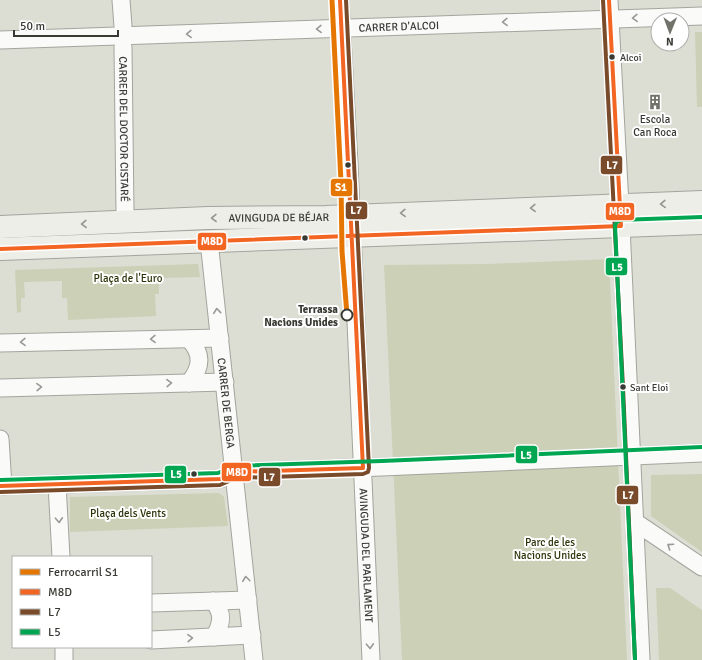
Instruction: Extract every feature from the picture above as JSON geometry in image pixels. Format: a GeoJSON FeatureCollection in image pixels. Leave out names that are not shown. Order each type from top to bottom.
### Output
{"type":"FeatureCollection","features":[{"type":"Feature","properties":{"kind":"main road","name":"AVINGUDA DE BÉJAR"},"geometry":{"type":"LineString","coordinates":[[620,216],[702,202]]}},
{"type":"Feature","properties":{"kind":"main road","name":"AVINGUDA DE BÉJAR"},"geometry":{"type":"LineString","coordinates":[[0,249],[209,241],[351,226],[620,216],[702,223]]}},
{"type":"Feature","properties":{"kind":"main road","name":"AVINGUDA DE BÉJAR"},"geometry":{"type":"LineString","coordinates":[[0,227],[208,218],[351,226]]}},
{"type":"Feature","properties":{"kind":"street"},"geometry":{"type":"LineString","coordinates":[[121,0],[122,26]]}},
{"type":"Feature","properties":{"kind":"street","name":"AVINGUDA DEL PARLAMENT"},"geometry":{"type":"LineString","coordinates":[[340,0],[371,660]]}},
{"type":"Feature","properties":{"kind":"street"},"geometry":{"type":"LineString","coordinates":[[609,0],[641,660]]}},
{"type":"Feature","properties":{"kind":"street","name":"CARRER D'ALCOI"},"geometry":{"type":"LineString","coordinates":[[0,40],[702,16]]}},
{"type":"Feature","properties":{"kind":"street","name":"CARRER DEL DOCTOR CISTARÉ"},"geometry":{"type":"LineString","coordinates":[[123,47],[125,212]]}},
{"type":"Feature","properties":{"kind":"street","name":"CARRER DE BERGA"},"geometry":{"type":"LineString","coordinates":[[209,241],[254,660]]}},
{"type":"Feature","properties":{"kind":"street"},"geometry":{"type":"LineString","coordinates":[[0,343],[220,338]]}},
{"type":"Feature","properties":{"kind":"street"},"geometry":{"type":"LineString","coordinates":[[189,339],[196,346],[199,359],[197,373],[189,383]]}},
{"type":"Feature","properties":{"kind":"street"},"geometry":{"type":"LineString","coordinates":[[0,388],[225,382]]}},
{"type":"Feature","properties":{"kind":"street"},"geometry":{"type":"LineString","coordinates":[[0,440],[2,486],[220,479],[234,472],[363,468],[702,452]]}},
{"type":"Feature","properties":{"kind":"street"},"geometry":{"type":"LineString","coordinates":[[57,484],[61,556]]}},
{"type":"Feature","properties":{"kind":"street"},"geometry":{"type":"LineString","coordinates":[[635,522],[702,567]]}},
{"type":"Feature","properties":{"kind":"street"},"geometry":{"type":"LineString","coordinates":[[213,600],[219,607],[221,619],[220,628],[214,637]]}},
{"type":"Feature","properties":{"kind":"street"},"geometry":{"type":"LineString","coordinates":[[152,603],[248,600]]}},
{"type":"Feature","properties":{"kind":"street"},"geometry":{"type":"LineString","coordinates":[[152,640],[252,635]]}},
{"type":"Feature","properties":{"kind":"street"},"geometry":{"type":"LineString","coordinates":[[64,648],[64,660]]}},
{"type":"Feature","properties":{"kind":"green space"},"geometry":{"type":"Polygon","coordinates":[[[695,32],[702,32],[702,107],[697,107],[695,32]]]}},
{"type":"Feature","properties":{"kind":"green space","name":"Parc de les Nacions Unides"},"geometry":{"type":"Polygon","coordinates":[[[609,259],[627,660],[402,660],[384,265],[487,264],[609,259]]]}},
{"type":"Feature","properties":{"kind":"green space","name":"Plaça de l'Euro"},"geometry":{"type":"Polygon","coordinates":[[[198,264],[200,277],[159,278],[159,294],[155,294],[156,316],[68,320],[67,298],[62,298],[62,281],[24,282],[25,298],[21,298],[21,312],[17,313],[15,270],[198,264]]]}},
{"type":"Feature","properties":{"kind":"green space"},"geometry":{"type":"Polygon","coordinates":[[[702,474],[702,552],[651,516],[651,475],[702,474]]]}},
{"type":"Feature","properties":{"kind":"green space","name":"Plaça dels Vents"},"geometry":{"type":"Polygon","coordinates":[[[219,493],[224,497],[228,526],[70,532],[70,497],[219,493]]]}},
{"type":"Feature","properties":{"kind":"green space"},"geometry":{"type":"Polygon","coordinates":[[[656,588],[670,588],[702,610],[702,660],[659,660],[656,588]]]}},
{"type":"Feature","properties":{"kind":"rail line","name":"S1"},"geometry":{"type":"LineString","coordinates":[[332,0],[341,182],[342,251],[347,315]]}},
{"type":"Feature","properties":{"kind":"transit line","name":"M8D"},"geometry":{"type":"LineString","coordinates":[[0,486],[220,479],[234,472],[363,468],[340,0]]}},
{"type":"Feature","properties":{"kind":"transit line","name":"L7"},"geometry":{"type":"LineString","coordinates":[[0,492],[220,485],[236,478],[363,474],[368,472],[346,0]]}},
{"type":"Feature","properties":{"kind":"transit line","name":"L7"},"geometry":{"type":"LineString","coordinates":[[603,0],[623,387],[635,660]]}},
{"type":"Feature","properties":{"kind":"transit line","name":"M8D"},"geometry":{"type":"LineString","coordinates":[[0,249],[621,226],[609,0]]}},
{"type":"Feature","properties":{"kind":"transit line","name":"L5"},"geometry":{"type":"LineString","coordinates":[[635,660],[615,225],[620,220],[702,217]]}},
{"type":"Feature","properties":{"kind":"transit line","name":"L5"},"geometry":{"type":"LineString","coordinates":[[0,480],[218,473],[234,466],[702,447]]}},
{"type":"Feature","properties":{"kind":"place","name":"Alcoi"},"geometry":{"type":"Point","coordinates":[612,57]}},
{"type":"Feature","properties":{"kind":"place","name":"Escola Can Roca"},"geometry":{"type":"Point","coordinates":[655,102]}},
{"type":"Feature","properties":{"kind":"place","name":"Terrassa Nacions Unides"},"geometry":{"type":"Point","coordinates":[347,315]}},
{"type":"Feature","properties":{"kind":"place","name":"Sant Eloi"},"geometry":{"type":"Point","coordinates":[623,387]}}]}
